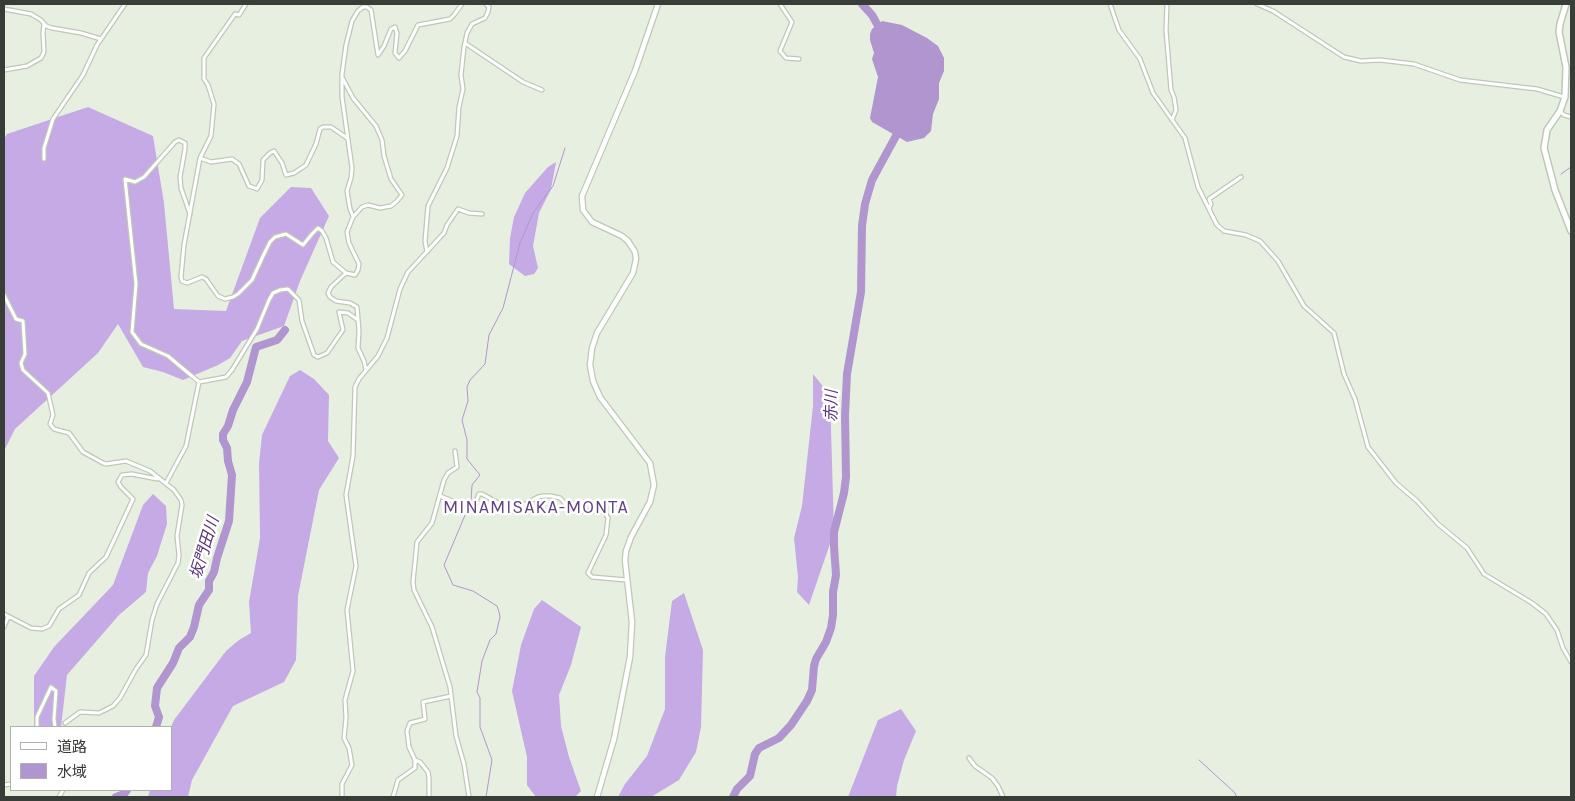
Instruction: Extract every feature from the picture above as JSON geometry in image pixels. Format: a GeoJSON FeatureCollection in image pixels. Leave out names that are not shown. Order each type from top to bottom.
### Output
{"type":"FeatureCollection","features":[{"type":"Feature","properties":{"kind":"main road"},"geometry":{"type":"LineString","coordinates":[[1566,4],[1559,32],[1566,67],[1565,97],[1560,111],[1547,130],[1544,148],[1555,190],[1571,231]]}},
{"type":"Feature","properties":{"kind":"street"},"geometry":{"type":"LineString","coordinates":[[44,159],[44,148],[53,118],[83,75],[100,39],[125,4]]}},
{"type":"Feature","properties":{"kind":"street"},"geometry":{"type":"LineString","coordinates":[[246,4],[239,15],[235,14],[204,58],[204,79],[212,94],[214,114],[211,136],[200,158],[184,245],[180,277],[182,281],[187,283],[202,277],[206,279],[218,296],[225,299],[238,294],[252,280],[270,242],[280,234],[286,234],[303,245],[318,228],[326,238],[333,262],[346,274],[355,275],[359,264],[349,244],[348,232],[353,217],[362,207],[368,205],[380,208],[391,206],[402,195],[391,179],[384,156],[382,140],[376,126],[353,98],[343,79]]}},
{"type":"Feature","properties":{"kind":"street"},"geometry":{"type":"LineString","coordinates":[[353,217],[347,191],[352,174],[342,97],[348,36],[352,21],[362,7],[367,6],[371,10],[378,55],[392,29],[395,28],[397,33],[395,53],[399,58],[405,51],[418,25],[450,19],[462,4]]}},
{"type":"Feature","properties":{"kind":"street"},"geometry":{"type":"LineString","coordinates":[[427,252],[425,241],[428,206],[447,168],[457,136],[458,107],[463,89],[461,75],[465,43],[472,24],[485,18],[489,8],[486,4]]}},
{"type":"Feature","properties":{"kind":"street"},"geometry":{"type":"LineString","coordinates":[[597,797],[614,739],[630,657],[632,622],[624,560],[631,537],[650,502],[654,478],[646,457],[595,389],[590,365],[592,348],[597,333],[633,273],[636,259],[635,252],[628,241],[622,236],[598,226],[587,216],[583,210],[582,196],[635,71],[658,4]]}},
{"type":"Feature","properties":{"kind":"street"},"geometry":{"type":"LineString","coordinates":[[780,4],[792,22],[780,51],[786,58],[799,59]]}},
{"type":"Feature","properties":{"kind":"street"},"geometry":{"type":"LineString","coordinates":[[1110,4],[1119,30],[1140,59],[1153,93],[1185,138],[1198,187],[1217,225],[1222,229],[1246,234],[1260,241],[1278,260],[1304,306],[1334,333],[1343,370],[1355,399],[1368,447],[1396,483],[1418,502],[1438,524],[1467,548],[1484,574],[1532,603],[1546,614],[1557,630],[1562,648],[1571,662]]}},
{"type":"Feature","properties":{"kind":"street"},"geometry":{"type":"LineString","coordinates":[[1167,4],[1166,30],[1171,90],[1176,110],[1172,120]]}},
{"type":"Feature","properties":{"kind":"street"},"geometry":{"type":"LineString","coordinates":[[1257,4],[1273,11],[1344,57],[1361,61],[1406,62],[1438,71],[1460,80],[1537,88],[1565,97]]}},
{"type":"Feature","properties":{"kind":"street"},"geometry":{"type":"LineString","coordinates":[[4,9],[31,14],[52,28],[81,33],[100,39]]}},
{"type":"Feature","properties":{"kind":"street"},"geometry":{"type":"LineString","coordinates":[[4,70],[27,66],[41,58],[44,52],[42,33],[44,23]]}},
{"type":"Feature","properties":{"kind":"street"},"geometry":{"type":"LineString","coordinates":[[465,43],[523,82],[542,90]]}},
{"type":"Feature","properties":{"kind":"street"},"geometry":{"type":"LineString","coordinates":[[1560,111],[1564,115],[1571,117]]}},
{"type":"Feature","properties":{"kind":"street"},"geometry":{"type":"LineString","coordinates":[[200,158],[211,162],[232,159],[239,164],[249,186],[257,189],[262,180],[263,160],[270,153],[274,152],[282,162],[286,175],[294,173],[306,165],[316,144],[320,129],[323,127],[331,127],[348,139]]}},
{"type":"Feature","properties":{"kind":"street"},"geometry":{"type":"LineString","coordinates":[[190,214],[181,188],[180,177],[185,149],[184,143],[179,140],[175,142],[144,177],[135,182],[125,179],[136,284],[132,332],[141,344],[168,356],[199,382]]}},
{"type":"Feature","properties":{"kind":"street"},"geometry":{"type":"LineString","coordinates":[[1208,209],[1211,204],[1209,199],[1241,177]]}},
{"type":"Feature","properties":{"kind":"street"},"geometry":{"type":"LineString","coordinates":[[342,797],[342,784],[352,765],[349,748],[344,738],[345,700],[353,671],[347,610],[356,566],[346,495],[353,456],[353,394],[359,379],[378,356],[387,338],[400,289],[408,272],[444,233],[447,224],[458,209],[469,213],[482,214]]}},
{"type":"Feature","properties":{"kind":"street"},"geometry":{"type":"LineString","coordinates":[[346,274],[331,286],[328,293],[330,298],[336,301],[350,303],[357,307],[358,348],[366,371]]}},
{"type":"Feature","properties":{"kind":"street"},"geometry":{"type":"LineString","coordinates":[[199,382],[226,377],[257,329],[268,300],[273,293],[280,290],[288,289],[299,300],[302,321],[314,355],[318,357],[327,353],[343,330],[339,312],[348,313],[358,320]]}},
{"type":"Feature","properties":{"kind":"street"},"geometry":{"type":"LineString","coordinates":[[4,295],[16,319],[23,321],[25,354],[22,363],[23,370],[48,393],[53,415],[50,424],[54,429],[69,433],[83,452],[103,463],[126,461],[150,471],[177,494],[182,505],[177,536],[178,563],[155,612],[146,655],[120,698],[113,706],[99,713],[80,712],[65,723]]}},
{"type":"Feature","properties":{"kind":"street"},"geometry":{"type":"LineString","coordinates":[[166,484],[186,446],[199,382]]}},
{"type":"Feature","properties":{"kind":"street"},"geometry":{"type":"LineString","coordinates":[[455,451],[457,467],[444,480],[432,523],[417,542],[413,582],[414,590],[432,627],[451,696],[456,736],[464,764],[469,797]]}},
{"type":"Feature","properties":{"kind":"street"},"geometry":{"type":"LineString","coordinates":[[4,614],[38,629],[45,629],[49,626],[59,609],[79,595],[89,573],[106,557],[133,499],[118,482],[122,475],[132,474],[158,479]]}},
{"type":"Feature","properties":{"kind":"street"},"geometry":{"type":"LineString","coordinates":[[440,496],[472,509],[479,494],[513,511],[543,496],[560,498],[571,510],[600,511],[605,513],[608,518],[606,534],[588,573],[592,577],[626,580]]}},
{"type":"Feature","properties":{"kind":"street"},"geometry":{"type":"LineString","coordinates":[[4,627],[8,617]]}},
{"type":"Feature","properties":{"kind":"street"},"geometry":{"type":"LineString","coordinates":[[37,726],[37,717],[51,687],[56,691],[55,726]]}},
{"type":"Feature","properties":{"kind":"street"},"geometry":{"type":"LineString","coordinates":[[393,797],[398,780],[415,768],[415,760],[409,747],[407,731],[410,723],[425,719],[423,702],[451,696]]}},
{"type":"Feature","properties":{"kind":"street"},"geometry":{"type":"LineString","coordinates":[[969,758],[970,761],[995,782],[1003,797]]}},
{"type":"Feature","properties":{"kind":"street"},"geometry":{"type":"LineString","coordinates":[[415,760],[420,762],[428,772],[430,778],[429,797]]}},
{"type":"Feature","properties":{"kind":"shaded area"},"geometry":{"type":"Polygon","coordinates":[[[88,107],[153,136],[164,203],[174,309],[226,311],[260,218],[291,187],[311,188],[329,216],[300,281],[284,326],[242,341],[230,358],[183,380],[143,367],[118,324],[98,353],[15,429],[4,451],[4,139],[7,134],[88,107]]]}},
{"type":"Feature","properties":{"kind":"shaded area"},"geometry":{"type":"Polygon","coordinates":[[[556,162],[551,189],[539,213],[533,246],[538,268],[534,274],[525,276],[509,264],[510,238],[514,217],[525,193],[548,167],[556,162]]]}},
{"type":"Feature","properties":{"kind":"shaded area"},"geometry":{"type":"Polygon","coordinates":[[[300,370],[314,379],[329,395],[328,441],[339,458],[319,490],[298,596],[296,660],[284,682],[233,706],[192,780],[188,797],[148,797],[150,791],[172,791],[171,726],[174,720],[226,651],[251,633],[249,602],[260,538],[259,463],[262,435],[290,376],[300,370]]]}},
{"type":"Feature","properties":{"kind":"shaded area"},"geometry":{"type":"Polygon","coordinates":[[[813,374],[830,395],[834,532],[809,605],[797,592],[798,577],[794,538],[802,506],[813,406],[813,374]]]}},
{"type":"Feature","properties":{"kind":"shaded area"},"geometry":{"type":"Polygon","coordinates":[[[153,494],[166,506],[167,524],[157,556],[148,573],[146,592],[119,615],[67,675],[61,726],[34,726],[34,676],[54,647],[113,585],[143,505],[153,494]]]}},
{"type":"Feature","properties":{"kind":"shaded area"},"geometry":{"type":"Polygon","coordinates":[[[684,593],[703,650],[701,727],[696,752],[679,780],[651,797],[618,797],[625,784],[647,756],[665,709],[665,657],[672,601],[684,593]]]}},
{"type":"Feature","properties":{"kind":"shaded area"},"geometry":{"type":"Polygon","coordinates":[[[542,600],[581,627],[571,665],[559,695],[561,726],[581,791],[575,797],[536,797],[527,785],[527,757],[512,691],[521,645],[534,609],[542,600]]]}},
{"type":"Feature","properties":{"kind":"shaded area"},"geometry":{"type":"Polygon","coordinates":[[[901,709],[916,731],[904,760],[896,797],[848,797],[878,720],[901,709]]]}},
{"type":"Feature","properties":{"kind":"water"},"geometry":{"type":"Polygon","coordinates":[[[882,21],[902,25],[927,38],[938,46],[944,58],[944,71],[939,83],[939,99],[933,114],[931,131],[924,138],[907,142],[872,122],[870,118],[878,77],[872,59],[874,53],[870,34],[872,29],[882,21]]]}},
{"type":"Feature","properties":{"kind":"waterway","name":"赤川"},"geometry":{"type":"LineString","coordinates":[[862,4],[872,15],[882,33]]}},
{"type":"Feature","properties":{"kind":"waterway","name":"赤川"},"geometry":{"type":"LineString","coordinates":[[733,797],[737,789],[750,776],[755,754],[759,748],[779,738],[791,725],[807,701],[812,690],[816,659],[826,642],[831,628],[836,575],[834,532],[846,477],[845,415],[847,374],[861,292],[862,226],[865,204],[872,180],[897,134],[899,126]]}},
{"type":"Feature","properties":{"kind":"waterway"},"geometry":{"type":"LineString","coordinates":[[486,797],[492,760],[480,727],[480,698],[477,692],[482,661],[490,640],[496,634],[500,617],[497,606],[473,591],[453,585],[444,565],[471,501],[472,485],[480,475],[467,459],[467,440],[462,420],[468,401],[467,387],[470,380],[485,364],[489,335],[503,308],[520,243],[533,213],[553,186],[565,148]]}},
{"type":"Feature","properties":{"kind":"waterway"},"geometry":{"type":"LineString","coordinates":[[1561,174],[1571,167]]}},
{"type":"Feature","properties":{"kind":"waterway","name":"坂門田川"},"geometry":{"type":"LineString","coordinates":[[156,726],[159,717],[155,706],[157,688],[173,663],[179,648],[190,637],[199,605],[209,590],[209,581],[214,572],[229,521],[232,475],[223,434],[247,382],[256,347],[277,340],[285,330]]}},
{"type":"Feature","properties":{"kind":"waterway"},"geometry":{"type":"LineString","coordinates":[[1199,760],[1237,797]]}},
{"type":"Feature","properties":{"kind":"waterway","name":"坂門田川"},"geometry":{"type":"LineString","coordinates":[[116,797],[126,791]]}},
{"type":"Feature","properties":{"kind":"district","name":"MINAMISAKA-MONTA"},"geometry":{"type":"Point","coordinates":[536,508]}}]}
